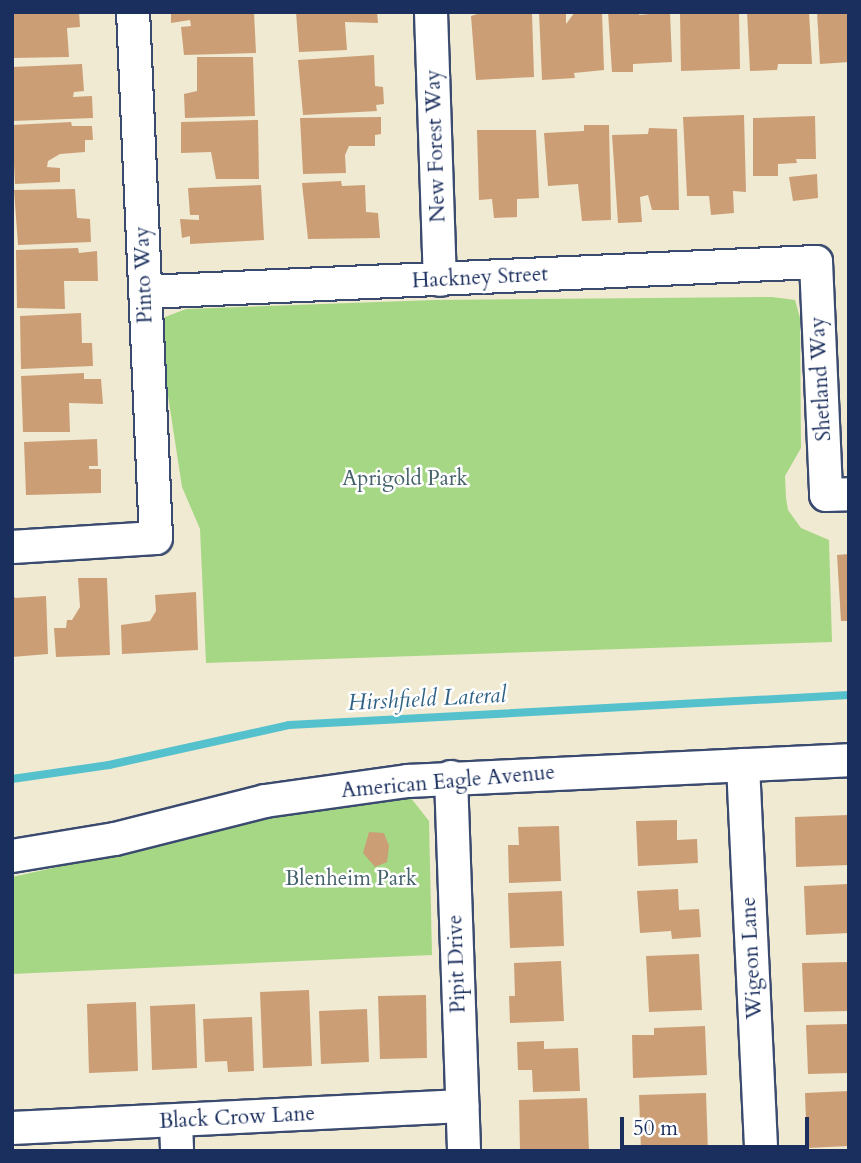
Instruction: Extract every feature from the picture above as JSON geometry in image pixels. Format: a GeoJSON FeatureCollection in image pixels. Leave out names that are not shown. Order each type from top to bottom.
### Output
{"type":"FeatureCollection","features":[{"type":"Feature","properties":{"kind":"street","name":"Pinto Way"},"geometry":{"type":"LineString","coordinates":[[12,547],[156,538],[133,12]]}},
{"type":"Feature","properties":{"kind":"street","name":"New Forest Way"},"geometry":{"type":"LineString","coordinates":[[431,12],[440,281]]}},
{"type":"Feature","properties":{"kind":"street","name":"Hackney Street"},"geometry":{"type":"LineString","coordinates":[[145,292],[440,281],[816,262]]}},
{"type":"Feature","properties":{"kind":"street","name":"Shetland Way"},"geometry":{"type":"LineString","coordinates":[[816,262],[837,495]]}},
{"type":"Feature","properties":{"kind":"street","name":"American Eagle Avenue"},"geometry":{"type":"LineString","coordinates":[[12,856],[115,839],[265,802],[451,777],[849,760]]}},
{"type":"Feature","properties":{"kind":"street","name":"Wigeon Lane"},"geometry":{"type":"LineString","coordinates":[[743,765],[761,1151]]}},
{"type":"Feature","properties":{"kind":"street","name":"Pipit Drive"},"geometry":{"type":"LineString","coordinates":[[451,777],[464,1151]]}},
{"type":"Feature","properties":{"kind":"street","name":"Black Crow Lane"},"geometry":{"type":"LineString","coordinates":[[12,1128],[177,1136],[462,1106]]}},
{"type":"Feature","properties":{"kind":"green space","name":"Aprigold Park"},"geometry":{"type":"Polygon","coordinates":[[[772,297],[795,300],[800,318],[801,448],[785,476],[786,498],[788,510],[801,528],[829,540],[832,642],[206,663],[200,529],[182,487],[159,337],[165,317],[186,309],[434,300],[772,297]]]}},
{"type":"Feature","properties":{"kind":"green space","name":"Blenheim Park"},"geometry":{"type":"Polygon","coordinates":[[[407,793],[429,821],[432,955],[12,974],[12,877],[130,851],[235,822],[407,793]]]}},
{"type":"Feature","properties":{"kind":"building"},"geometry":{"type":"Polygon","coordinates":[[[12,12],[79,12],[80,27],[67,28],[69,57],[12,58],[12,12]]]}},
{"type":"Feature","properties":{"kind":"building"},"geometry":{"type":"Polygon","coordinates":[[[171,12],[254,12],[256,53],[184,55],[181,27],[191,26],[190,20],[171,23],[171,12]]]}},
{"type":"Feature","properties":{"kind":"building"},"geometry":{"type":"Polygon","coordinates":[[[296,12],[377,12],[378,23],[345,22],[347,50],[299,52],[296,12]]]}},
{"type":"Feature","properties":{"kind":"building"},"geometry":{"type":"Polygon","coordinates":[[[484,12],[532,13],[534,77],[476,80],[471,16],[484,12]]]}},
{"type":"Feature","properties":{"kind":"building"},"geometry":{"type":"Polygon","coordinates":[[[539,12],[566,12],[566,24],[575,12],[602,12],[604,70],[574,73],[575,78],[542,80],[539,12]]]}},
{"type":"Feature","properties":{"kind":"building"},"geometry":{"type":"Polygon","coordinates":[[[608,12],[639,12],[639,15],[670,12],[672,62],[633,64],[633,72],[612,72],[608,12]]]}},
{"type":"Feature","properties":{"kind":"building"},"geometry":{"type":"Polygon","coordinates":[[[680,12],[739,12],[740,69],[681,71],[680,12]]]}},
{"type":"Feature","properties":{"kind":"building"},"geometry":{"type":"Polygon","coordinates":[[[747,12],[809,12],[812,64],[778,64],[777,70],[750,71],[747,12]]]}},
{"type":"Feature","properties":{"kind":"building"},"geometry":{"type":"Polygon","coordinates":[[[817,12],[849,12],[849,62],[820,64],[817,12]]]}},
{"type":"Feature","properties":{"kind":"building"},"geometry":{"type":"Polygon","coordinates":[[[374,55],[375,86],[383,87],[384,104],[376,105],[377,111],[303,115],[298,60],[374,55]]]}},
{"type":"Feature","properties":{"kind":"building"},"geometry":{"type":"Polygon","coordinates":[[[197,57],[253,57],[255,116],[185,118],[184,94],[197,91],[197,57]]]}},
{"type":"Feature","properties":{"kind":"building"},"geometry":{"type":"Polygon","coordinates":[[[82,64],[84,91],[74,92],[73,97],[92,96],[93,118],[12,121],[12,67],[82,64]]]}},
{"type":"Feature","properties":{"kind":"building"},"geometry":{"type":"Polygon","coordinates":[[[744,115],[746,192],[733,191],[734,213],[711,215],[709,196],[687,196],[683,117],[744,115]]]}},
{"type":"Feature","properties":{"kind":"building"},"geometry":{"type":"Polygon","coordinates":[[[815,116],[816,159],[796,159],[797,163],[778,164],[778,176],[753,176],[753,118],[815,116]]]}},
{"type":"Feature","properties":{"kind":"building"},"geometry":{"type":"Polygon","coordinates":[[[381,117],[381,134],[375,135],[375,146],[349,146],[345,155],[346,173],[303,174],[300,118],[381,117]]]}},
{"type":"Feature","properties":{"kind":"building"},"geometry":{"type":"Polygon","coordinates":[[[258,120],[259,179],[216,179],[211,152],[181,153],[181,122],[258,120]]]}},
{"type":"Feature","properties":{"kind":"building"},"geometry":{"type":"Polygon","coordinates":[[[71,122],[72,126],[92,126],[93,140],[85,140],[85,152],[60,154],[48,161],[47,167],[60,168],[60,182],[15,184],[12,125],[71,122]]]}},
{"type":"Feature","properties":{"kind":"building"},"geometry":{"type":"Polygon","coordinates":[[[584,125],[609,125],[611,220],[582,221],[578,184],[548,186],[544,133],[584,131],[584,125]]]}},
{"type":"Feature","properties":{"kind":"building"},"geometry":{"type":"Polygon","coordinates":[[[649,128],[677,129],[679,210],[652,210],[648,195],[640,197],[642,222],[618,223],[612,135],[648,134],[649,128]]]}},
{"type":"Feature","properties":{"kind":"building"},"geometry":{"type":"Polygon","coordinates":[[[477,130],[536,130],[539,198],[517,199],[517,217],[494,218],[492,199],[479,200],[477,130]]]}},
{"type":"Feature","properties":{"kind":"building"},"geometry":{"type":"Polygon","coordinates":[[[817,174],[818,198],[793,201],[789,177],[817,174]]]}},
{"type":"Feature","properties":{"kind":"building"},"geometry":{"type":"Polygon","coordinates":[[[341,181],[342,186],[365,185],[366,212],[378,213],[380,238],[308,239],[302,183],[341,181]]]}},
{"type":"Feature","properties":{"kind":"building"},"geometry":{"type":"Polygon","coordinates":[[[261,185],[264,240],[190,244],[190,236],[182,238],[180,219],[199,220],[199,215],[190,215],[188,188],[261,185]]]}},
{"type":"Feature","properties":{"kind":"building"},"geometry":{"type":"Polygon","coordinates":[[[75,189],[77,218],[90,219],[91,242],[18,245],[14,190],[75,189]]]}},
{"type":"Feature","properties":{"kind":"building"},"geometry":{"type":"Polygon","coordinates":[[[78,248],[79,253],[97,251],[98,281],[64,281],[65,309],[17,308],[16,250],[78,248]]]}},
{"type":"Feature","properties":{"kind":"building"},"geometry":{"type":"Polygon","coordinates":[[[81,313],[82,343],[92,343],[93,366],[21,369],[20,316],[81,313]]]}},
{"type":"Feature","properties":{"kind":"building"},"geometry":{"type":"Polygon","coordinates":[[[84,373],[84,379],[101,379],[103,404],[69,403],[70,432],[23,432],[21,376],[84,373]]]}},
{"type":"Feature","properties":{"kind":"building"},"geometry":{"type":"Polygon","coordinates":[[[97,439],[98,466],[89,466],[89,469],[101,469],[101,493],[26,495],[24,442],[97,439]]]}},
{"type":"Feature","properties":{"kind":"building"},"geometry":{"type":"Polygon","coordinates":[[[849,554],[849,621],[841,621],[837,555],[849,554]]]}},
{"type":"Feature","properties":{"kind":"building"},"geometry":{"type":"Polygon","coordinates":[[[78,578],[107,578],[110,655],[56,657],[54,628],[66,628],[67,620],[72,620],[80,607],[78,578]]]}},
{"type":"Feature","properties":{"kind":"building"},"geometry":{"type":"Polygon","coordinates":[[[12,592],[15,598],[46,596],[48,654],[12,657],[12,592]]]}},
{"type":"Feature","properties":{"kind":"building"},"geometry":{"type":"Polygon","coordinates":[[[196,592],[198,650],[122,654],[121,625],[150,621],[156,611],[155,595],[196,592]]]}},
{"type":"Feature","properties":{"kind":"building"},"geometry":{"type":"Polygon","coordinates":[[[848,815],[849,865],[796,867],[795,817],[848,815]]]}},
{"type":"Feature","properties":{"kind":"building"},"geometry":{"type":"Polygon","coordinates":[[[677,820],[677,840],[697,839],[698,863],[638,866],[636,821],[677,820]]]}},
{"type":"Feature","properties":{"kind":"building"},"geometry":{"type":"Polygon","coordinates":[[[559,826],[561,881],[509,883],[508,845],[519,845],[518,827],[559,826]]]}},
{"type":"Feature","properties":{"kind":"building"},"geometry":{"type":"Polygon","coordinates":[[[369,832],[384,833],[389,846],[387,862],[375,867],[363,853],[369,832]]]}},
{"type":"Feature","properties":{"kind":"building"},"geometry":{"type":"Polygon","coordinates":[[[848,884],[849,933],[806,935],[804,886],[848,884]]]}},
{"type":"Feature","properties":{"kind":"building"},"geometry":{"type":"Polygon","coordinates":[[[678,889],[679,910],[699,909],[701,937],[672,939],[671,931],[640,933],[637,891],[678,889]]]}},
{"type":"Feature","properties":{"kind":"building"},"geometry":{"type":"Polygon","coordinates":[[[562,891],[564,946],[510,948],[508,893],[562,891]]]}},
{"type":"Feature","properties":{"kind":"building"},"geometry":{"type":"Polygon","coordinates":[[[699,954],[702,1010],[649,1012],[646,956],[699,954]]]}},
{"type":"Feature","properties":{"kind":"building"},"geometry":{"type":"Polygon","coordinates":[[[561,961],[564,1021],[510,1023],[509,996],[515,996],[514,963],[561,961]]]}},
{"type":"Feature","properties":{"kind":"building"},"geometry":{"type":"Polygon","coordinates":[[[849,962],[849,1011],[804,1012],[802,963],[849,962]]]}},
{"type":"Feature","properties":{"kind":"building"},"geometry":{"type":"Polygon","coordinates":[[[309,990],[312,1066],[263,1068],[260,992],[309,990]]]}},
{"type":"Feature","properties":{"kind":"building"},"geometry":{"type":"Polygon","coordinates":[[[426,995],[427,1058],[380,1059],[378,996],[426,995]]]}},
{"type":"Feature","properties":{"kind":"building"},"geometry":{"type":"Polygon","coordinates":[[[136,1002],[138,1071],[89,1073],[87,1004],[136,1002]]]}},
{"type":"Feature","properties":{"kind":"building"},"geometry":{"type":"Polygon","coordinates":[[[195,1004],[197,1068],[152,1070],[150,1006],[195,1004]]]}},
{"type":"Feature","properties":{"kind":"building"},"geometry":{"type":"Polygon","coordinates":[[[367,1009],[369,1062],[321,1064],[319,1011],[367,1009]]]}},
{"type":"Feature","properties":{"kind":"building"},"geometry":{"type":"Polygon","coordinates":[[[252,1017],[254,1071],[228,1072],[227,1061],[205,1062],[203,1019],[252,1017]]]}},
{"type":"Feature","properties":{"kind":"building"},"geometry":{"type":"Polygon","coordinates":[[[849,1024],[849,1073],[808,1074],[806,1025],[849,1024]]]}},
{"type":"Feature","properties":{"kind":"building"},"geometry":{"type":"Polygon","coordinates":[[[705,1026],[707,1075],[633,1078],[632,1035],[654,1035],[654,1028],[705,1026]]]}},
{"type":"Feature","properties":{"kind":"building"},"geometry":{"type":"Polygon","coordinates":[[[544,1041],[544,1049],[578,1048],[580,1091],[533,1092],[532,1070],[518,1070],[517,1042],[544,1041]]]}},
{"type":"Feature","properties":{"kind":"building"},"geometry":{"type":"Polygon","coordinates":[[[849,1091],[849,1146],[807,1148],[805,1093],[849,1091]]]}},
{"type":"Feature","properties":{"kind":"building"},"geometry":{"type":"Polygon","coordinates":[[[706,1093],[708,1151],[641,1151],[639,1095],[706,1093]]]}},
{"type":"Feature","properties":{"kind":"building"},"geometry":{"type":"Polygon","coordinates":[[[587,1098],[589,1151],[520,1151],[519,1100],[587,1098]]]}},
{"type":"Feature","properties":{"kind":"waterway","name":"Hirshfield Lateral"},"geometry":{"type":"LineString","coordinates":[[12,779],[109,765],[289,725],[849,695]]}}]}
